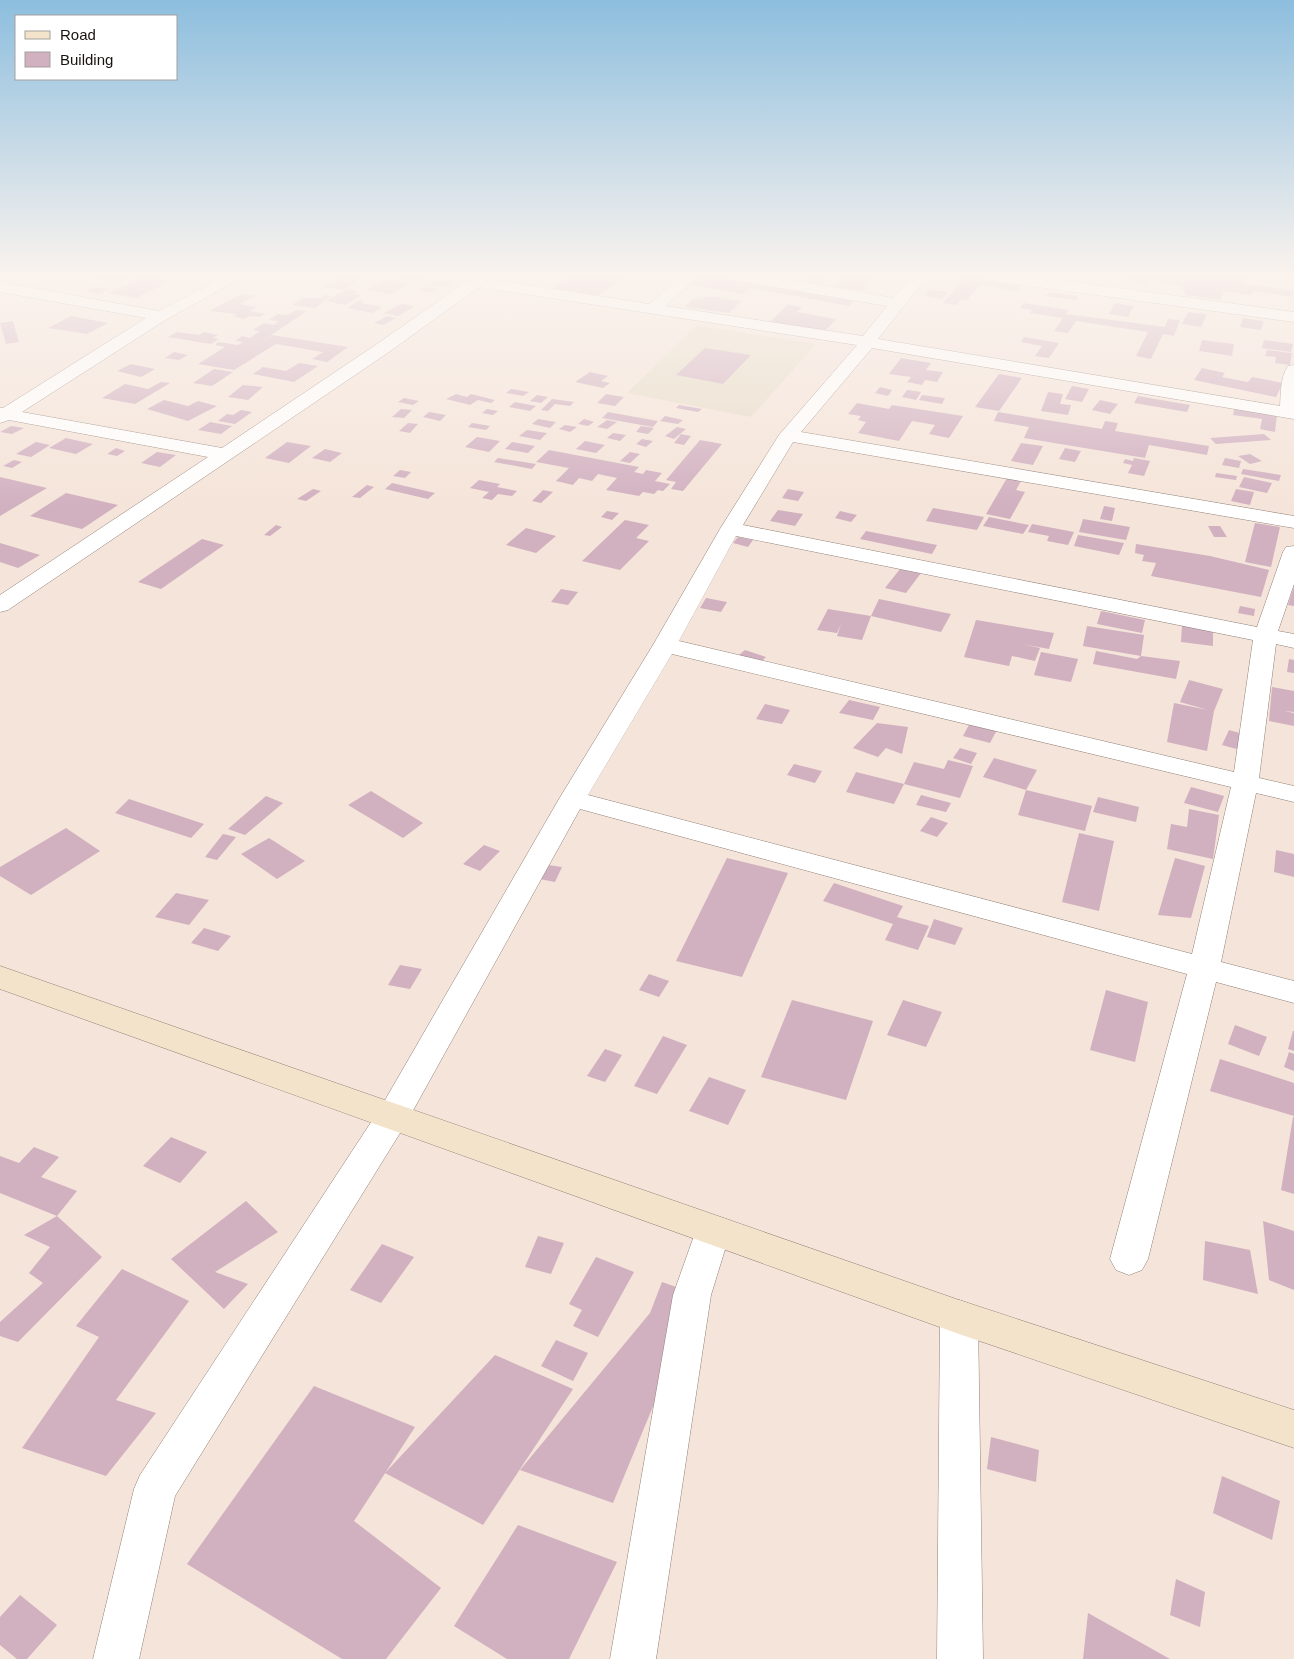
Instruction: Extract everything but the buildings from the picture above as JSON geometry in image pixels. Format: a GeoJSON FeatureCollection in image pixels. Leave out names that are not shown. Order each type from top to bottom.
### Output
{"type":"FeatureCollection","features":[{"type":"Feature","properties":{"kind":"street"},"geometry":{"type":"LineString","coordinates":[[2,415],[103,352]]}},
{"type":"Feature","properties":{"kind":"street"},"geometry":{"type":"LineString","coordinates":[[0,605],[376,352]]}},
{"type":"Feature","properties":{"kind":"street"},"geometry":{"type":"LineString","coordinates":[[116,1659],[155,1489],[393,1116],[572,799],[665,645],[730,529],[788,435],[859,352]]}},
{"type":"Feature","properties":{"kind":"street"},"geometry":{"type":"LineString","coordinates":[[929,352],[1292,414],[1290,386],[1294,370]]}},
{"type":"Feature","properties":{"kind":"street"},"geometry":{"type":"LineString","coordinates":[[2,415],[225,454]]}},
{"type":"Feature","properties":{"kind":"street"},"geometry":{"type":"LineString","coordinates":[[788,435],[1294,522]]}},
{"type":"Feature","properties":{"kind":"street"},"geometry":{"type":"LineString","coordinates":[[730,529],[1294,642]]}},
{"type":"Feature","properties":{"kind":"street"},"geometry":{"type":"LineString","coordinates":[[1129,1258],[1204,969],[1245,784],[1264,636],[1294,552]]}},
{"type":"Feature","properties":{"kind":"street"},"geometry":{"type":"LineString","coordinates":[[665,645],[1245,784],[1294,794]]}},
{"type":"Feature","properties":{"kind":"street"},"geometry":{"type":"LineString","coordinates":[[572,799],[1294,992]]}},
{"type":"Feature","properties":{"kind":"street"},"geometry":{"type":"LineString","coordinates":[[0,977],[959,1317],[1294,1429]]}},
{"type":"Feature","properties":{"kind":"street"},"geometry":{"type":"LineString","coordinates":[[633,1659],[692,1295],[713,1230]]}},
{"type":"Feature","properties":{"kind":"street"},"geometry":{"type":"LineString","coordinates":[[959,1317],[960,1659]]}},
{"type":"Feature","properties":{"kind":"shaded area"},"geometry":{"type":"Polygon","coordinates":[[[669,352],[809,352],[751,417],[627,393],[669,352]]]}}]}
